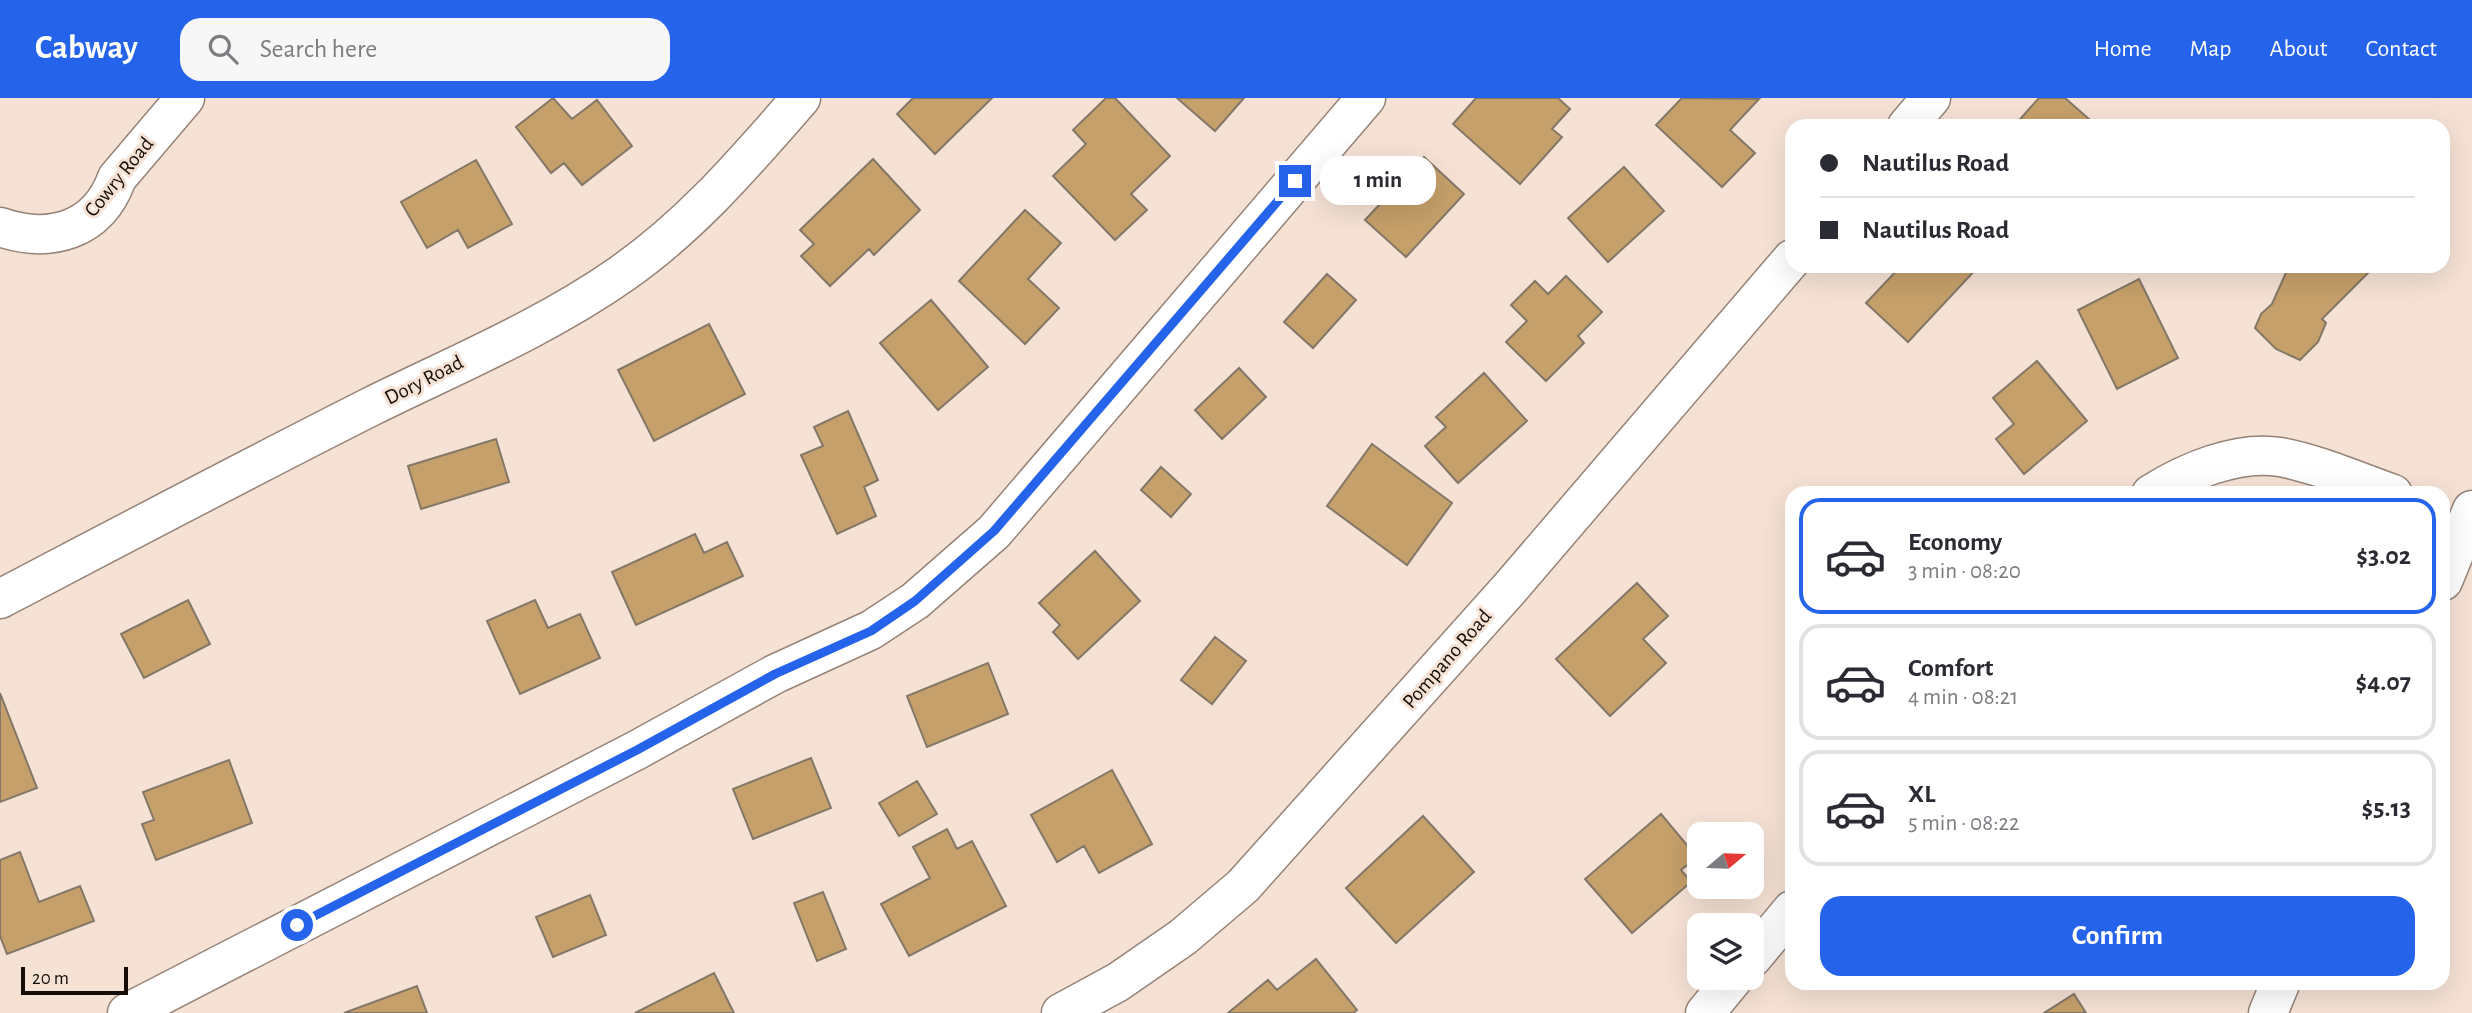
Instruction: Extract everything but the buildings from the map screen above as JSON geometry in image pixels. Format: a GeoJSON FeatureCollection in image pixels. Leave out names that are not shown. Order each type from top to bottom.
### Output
{"type":"FeatureCollection","features":[{"type":"Feature","properties":{"kind":"street","name":"Cowry Road"},"geometry":{"type":"LineString","coordinates":[[0,227],[23,235],[50,235],[75,227],[97,212],[113,190],[117,178],[185,98]]}},
{"type":"Feature","properties":{"kind":"street","name":"Dory Road"},"geometry":{"type":"LineString","coordinates":[[0,599],[302,441],[565,309],[620,275],[671,236],[719,193],[801,98]]}},
{"type":"Feature","properties":{"kind":"street"},"geometry":{"type":"LineString","coordinates":[[127,1013],[637,750],[775,674],[871,631],[915,601],[994,531],[1366,98]]}},
{"type":"Feature","properties":{"kind":"street"},"geometry":{"type":"LineString","coordinates":[[1913,119],[1931,98]]}},
{"type":"Feature","properties":{"kind":"street","name":"Pompano Road"},"geometry":{"type":"LineString","coordinates":[[1062,1013],[1118,982],[1183,937],[1243,886],[1510,588],[1785,267]]}},
{"type":"Feature","properties":{"kind":"street"},"geometry":{"type":"LineString","coordinates":[[2164,486],[2213,465],[2256,457],[2278,457],[2368,486]]}},
{"type":"Feature","properties":{"kind":"street"},"geometry":{"type":"LineString","coordinates":[[2450,555],[2461,513]]}},
{"type":"Feature","properties":{"kind":"street"},"geometry":{"type":"LineString","coordinates":[[1764,944],[1785,918]]}},
{"type":"Feature","properties":{"kind":"street"},"geometry":{"type":"LineString","coordinates":[[1704,1013],[1724,990]]}},
{"type":"Feature","properties":{"kind":"street"},"geometry":{"type":"LineString","coordinates":[[2268,1013],[2278,990]]}},
{"type":"Feature","properties":{"kind":"route"},"geometry":{"type":"LineString","coordinates":[[297,925],[637,750],[775,674],[871,631],[915,601],[956,568],[994,531],[1295,181]]}}]}
